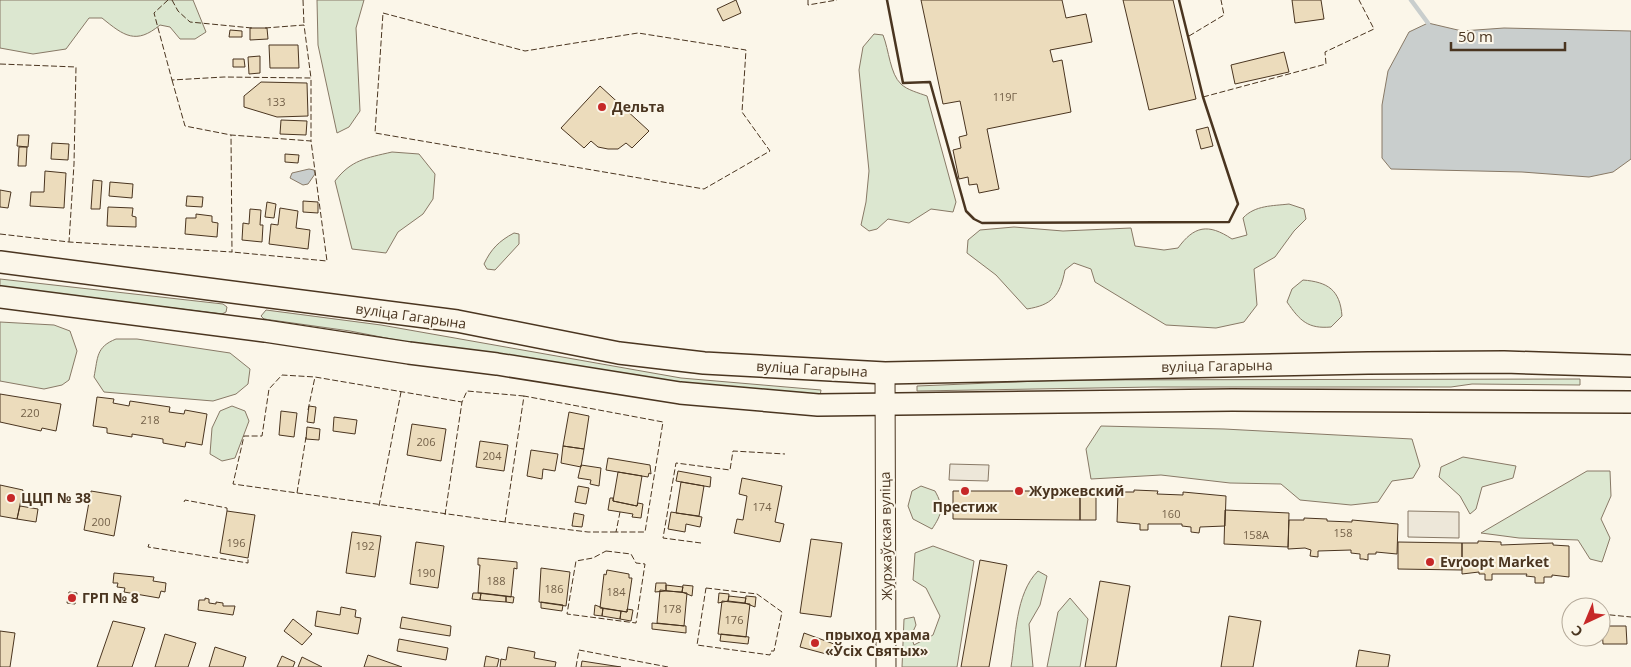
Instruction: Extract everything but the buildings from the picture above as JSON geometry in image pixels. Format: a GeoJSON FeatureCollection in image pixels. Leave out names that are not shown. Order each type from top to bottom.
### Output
{"type":"FeatureCollection","features":[{"type":"Feature","properties":{"kind":"main road","name":"вуліца Гагарына"},"geometry":{"type":"LineString","coordinates":[[0,262],[456,321],[619,353],[704,363],[885,373],[1456,362],[1631,366]]}},
{"type":"Feature","properties":{"kind":"main road"},"geometry":{"type":"LineString","coordinates":[[218,325],[232,318],[235,307],[231,297],[222,291]]}},
{"type":"Feature","properties":{"kind":"main road"},"geometry":{"type":"LineString","coordinates":[[0,297],[265,331],[409,353],[497,364],[680,393],[834,406],[1184,400],[1631,402]]}},
{"type":"Feature","properties":{"kind":"main road"},"geometry":{"type":"LineString","coordinates":[[265,331],[257,324],[255,313],[260,303],[270,297]]}},
{"type":"Feature","properties":{"kind":"street","name":"Журжаўская вуліца"},"geometry":{"type":"LineString","coordinates":[[885,373],[886,667]]}},
{"type":"Feature","properties":{"kind":"green space"},"geometry":{"type":"Polygon","coordinates":[[[0,0],[193,0],[206,32],[195,39],[180,39],[170,27],[160,25],[144,35],[130,36],[102,18],[89,18],[66,49],[33,54],[0,48],[0,0]]]}},
{"type":"Feature","properties":{"kind":"green space"},"geometry":{"type":"Polygon","coordinates":[[[317,0],[364,0],[356,28],[360,111],[349,127],[337,133],[318,45],[317,0]]]}},
{"type":"Feature","properties":{"kind":"green space"},"geometry":{"type":"Polygon","coordinates":[[[874,34],[883,35],[897,80],[910,90],[927,96],[956,202],[953,212],[931,209],[909,223],[888,219],[877,229],[869,231],[861,225],[866,202],[869,171],[859,70],[863,47],[874,34]]]}},
{"type":"Feature","properties":{"kind":"green space"},"geometry":{"type":"Polygon","coordinates":[[[392,152],[419,154],[435,174],[433,199],[423,214],[398,232],[386,253],[352,249],[335,181],[353,164],[367,158],[392,152]]]}},
{"type":"Feature","properties":{"kind":"green space"},"geometry":{"type":"Polygon","coordinates":[[[1289,204],[1304,209],[1306,219],[1294,231],[1275,257],[1254,269],[1257,305],[1244,322],[1216,328],[1166,325],[1095,282],[1091,269],[1074,263],[1065,270],[1054,298],[1043,305],[1027,309],[996,275],[967,253],[968,240],[980,230],[1014,227],[1063,231],[1131,228],[1135,246],[1164,250],[1178,248],[1190,235],[1202,229],[1216,231],[1232,239],[1247,235],[1243,218],[1248,214],[1259,208],[1289,204]]]}},
{"type":"Feature","properties":{"kind":"green space"},"geometry":{"type":"Polygon","coordinates":[[[514,233],[519,234],[519,244],[495,270],[487,269],[484,264],[493,250],[500,242],[514,233]]]}},
{"type":"Feature","properties":{"kind":"green space"},"geometry":{"type":"Polygon","coordinates":[[[0,279],[223,304],[227,307],[226,312],[222,314],[0,287],[0,279]]]}},
{"type":"Feature","properties":{"kind":"green space"},"geometry":{"type":"Polygon","coordinates":[[[1303,280],[1326,285],[1339,300],[1342,316],[1331,327],[1310,325],[1296,314],[1287,302],[1292,289],[1303,280]]]}},
{"type":"Feature","properties":{"kind":"green space"},"geometry":{"type":"Polygon","coordinates":[[[266,310],[381,325],[681,378],[821,390],[820,396],[680,385],[417,344],[350,331],[264,319],[261,316],[266,310]]]}},
{"type":"Feature","properties":{"kind":"green space"},"geometry":{"type":"Polygon","coordinates":[[[0,322],[54,325],[70,331],[77,351],[69,380],[62,385],[44,389],[0,381],[0,322]]]}},
{"type":"Feature","properties":{"kind":"green space"},"geometry":{"type":"Polygon","coordinates":[[[116,339],[137,339],[230,353],[250,369],[248,384],[236,394],[213,401],[104,392],[94,377],[97,358],[101,349],[116,339]]]}},
{"type":"Feature","properties":{"kind":"green space"},"geometry":{"type":"Polygon","coordinates":[[[1580,379],[1580,385],[1472,384],[1451,387],[1154,387],[917,391],[917,386],[1063,380],[1580,379]]]}},
{"type":"Feature","properties":{"kind":"green space"},"geometry":{"type":"Polygon","coordinates":[[[232,406],[245,411],[249,421],[235,458],[222,461],[210,454],[212,428],[220,411],[232,406]]]}},
{"type":"Feature","properties":{"kind":"green space"},"geometry":{"type":"Polygon","coordinates":[[[1101,426],[1224,429],[1412,439],[1420,466],[1413,478],[1392,481],[1378,502],[1351,505],[1300,500],[1281,484],[1230,483],[1161,475],[1091,479],[1086,449],[1101,426]]]}},
{"type":"Feature","properties":{"kind":"green space"},"geometry":{"type":"Polygon","coordinates":[[[1463,457],[1516,466],[1513,478],[1482,487],[1476,509],[1470,514],[1460,496],[1439,477],[1441,467],[1463,457]]]}},
{"type":"Feature","properties":{"kind":"green space"},"geometry":{"type":"Polygon","coordinates":[[[1587,471],[1610,471],[1611,496],[1601,519],[1610,538],[1602,562],[1590,559],[1578,540],[1519,538],[1481,533],[1587,471]]]}},
{"type":"Feature","properties":{"kind":"green space"},"geometry":{"type":"Polygon","coordinates":[[[921,486],[935,491],[940,502],[940,515],[932,529],[913,519],[908,506],[912,491],[921,486]]]}},
{"type":"Feature","properties":{"kind":"green space"},"geometry":{"type":"Polygon","coordinates":[[[933,546],[974,561],[957,667],[902,667],[904,619],[914,617],[916,625],[911,636],[914,645],[933,635],[940,616],[926,588],[913,580],[915,553],[933,546]]]}},
{"type":"Feature","properties":{"kind":"green space"},"geometry":{"type":"Polygon","coordinates":[[[1038,571],[1047,576],[1040,605],[1029,624],[1033,667],[1011,667],[1021,604],[1030,580],[1038,571]]]}},
{"type":"Feature","properties":{"kind":"green space"},"geometry":{"type":"Polygon","coordinates":[[[1070,598],[1088,619],[1080,667],[1047,667],[1058,612],[1070,598]]]}},
{"type":"Feature","properties":{"kind":"shaded area"},"geometry":{"type":"Polygon","coordinates":[[[1428,23],[1462,31],[1504,28],[1631,31],[1631,159],[1613,172],[1589,177],[1522,172],[1391,169],[1382,158],[1382,105],[1388,71],[1409,32],[1428,23]]]}},
{"type":"Feature","properties":{"kind":"shaded area"},"geometry":{"type":"Polygon","coordinates":[[[309,169],[314,170],[315,174],[308,184],[303,185],[290,178],[292,173],[309,169]]]}},
{"type":"Feature","properties":{"kind":"shaded area"},"geometry":{"type":"Polygon","coordinates":[[[950,464],[989,465],[988,481],[949,480],[950,464]]]}},
{"type":"Feature","properties":{"kind":"shaded area"},"geometry":{"type":"Polygon","coordinates":[[[1408,511],[1459,512],[1459,538],[1408,537],[1408,511]]]}},
{"type":"Feature","properties":{"kind":"waterway"},"geometry":{"type":"LineString","coordinates":[[1411,0],[1428,23]]}},
{"type":"Feature","properties":{"kind":"fence"},"geometry":{"type":"LineString","coordinates":[[168,0],[154,13],[172,80],[224,77],[311,78],[311,141]]}},
{"type":"Feature","properties":{"kind":"fence"},"geometry":{"type":"LineString","coordinates":[[172,0],[178,11],[190,22],[252,28]]}},
{"type":"Feature","properties":{"kind":"fence"},"geometry":{"type":"LineString","coordinates":[[303,0],[304,25]]}},
{"type":"Feature","properties":{"kind":"fence"},"geometry":{"type":"LineString","coordinates":[[808,0],[808,5],[837,0]]}},
{"type":"Feature","properties":{"kind":"fence"},"geometry":{"type":"LineString","coordinates":[[1189,36],[1224,15],[1221,0]]}},
{"type":"Feature","properties":{"kind":"fence"},"geometry":{"type":"LineString","coordinates":[[1203,97],[1326,64],[1325,52],[1374,29],[1359,0]]}},
{"type":"Feature","properties":{"kind":"fence"},"geometry":{"type":"LineString","coordinates":[[383,13],[525,51],[638,33],[746,50],[742,112],[770,151],[704,189],[375,133],[383,13]]}},
{"type":"Feature","properties":{"kind":"fence"},"geometry":{"type":"LineString","coordinates":[[265,28],[304,25],[311,78]]}},
{"type":"Feature","properties":{"kind":"fence"},"geometry":{"type":"LineString","coordinates":[[0,64],[76,67],[74,164],[69,242]]}},
{"type":"Feature","properties":{"kind":"fence"},"geometry":{"type":"LineString","coordinates":[[172,80],[185,126],[231,135],[311,141],[327,261],[232,252]]}},
{"type":"Feature","properties":{"kind":"fence"},"geometry":{"type":"LineString","coordinates":[[0,234],[69,242],[232,252],[231,135]]}},
{"type":"Feature","properties":{"kind":"fence"},"geometry":{"type":"LineString","coordinates":[[505,522],[233,484],[244,436],[262,436],[269,389],[282,375],[315,377],[462,402],[467,391],[524,396]]}},
{"type":"Feature","properties":{"kind":"fence"},"geometry":{"type":"LineString","coordinates":[[308,410],[315,377]]}},
{"type":"Feature","properties":{"kind":"fence"},"geometry":{"type":"LineString","coordinates":[[379,506],[401,392]]}},
{"type":"Feature","properties":{"kind":"fence"},"geometry":{"type":"LineString","coordinates":[[616,532],[588,532],[505,522],[524,396],[663,422],[645,532],[616,532],[620,512]]}},
{"type":"Feature","properties":{"kind":"fence"},"geometry":{"type":"LineString","coordinates":[[445,515],[462,402]]}},
{"type":"Feature","properties":{"kind":"fence"},"geometry":{"type":"LineString","coordinates":[[297,493],[306,437]]}},
{"type":"Feature","properties":{"kind":"fence"},"geometry":{"type":"LineString","coordinates":[[701,543],[663,538],[676,463],[730,470],[733,451],[785,454]]}},
{"type":"Feature","properties":{"kind":"fence"},"geometry":{"type":"LineString","coordinates":[[184,502],[185,500],[227,508],[227,511]]}},
{"type":"Feature","properties":{"kind":"fence"},"geometry":{"type":"LineString","coordinates":[[149,544],[148,547],[248,563],[248,558]]}},
{"type":"Feature","properties":{"kind":"fence"},"geometry":{"type":"LineString","coordinates":[[606,551],[631,554],[636,563],[645,564],[636,623],[567,614],[576,561],[593,558],[606,551]]}},
{"type":"Feature","properties":{"kind":"fence"},"geometry":{"type":"LineString","coordinates":[[706,588],[757,594],[782,612],[774,651],[771,651],[770,655],[697,645],[706,588]]}},
{"type":"Feature","properties":{"kind":"fence"},"geometry":{"type":"LineString","coordinates":[[1611,615],[1631,617]]}},
{"type":"Feature","properties":{"kind":"fence"},"geometry":{"type":"LineString","coordinates":[[576,667],[579,650],[668,667]]}},
{"type":"Feature","properties":{"kind":"wall"},"geometry":{"type":"LineString","coordinates":[[887,0],[903,83],[930,82],[966,211],[974,219],[982,223],[1229,222],[1238,204],[1203,97],[1179,0]]}},
{"type":"Feature","properties":{"kind":"place","name":"Дельта"},"geometry":{"type":"Point","coordinates":[602,107]}},
{"type":"Feature","properties":{"kind":"place","name":"Престиж"},"geometry":{"type":"Point","coordinates":[965,491]}},
{"type":"Feature","properties":{"kind":"place","name":"Журжевский"},"geometry":{"type":"Point","coordinates":[1019,491]}},
{"type":"Feature","properties":{"kind":"place","name":"ЦЦП № 38"},"geometry":{"type":"Point","coordinates":[11,498]}},
{"type":"Feature","properties":{"kind":"place","name":"Evroopt Market"},"geometry":{"type":"Point","coordinates":[1430,562]}},
{"type":"Feature","properties":{"kind":"place","name":"ГРП № 8"},"geometry":{"type":"Point","coordinates":[72,598]}},
{"type":"Feature","properties":{"kind":"place","name":"прыход храма «Ўсіх Святых»"},"geometry":{"type":"Point","coordinates":[815,643]}}]}
